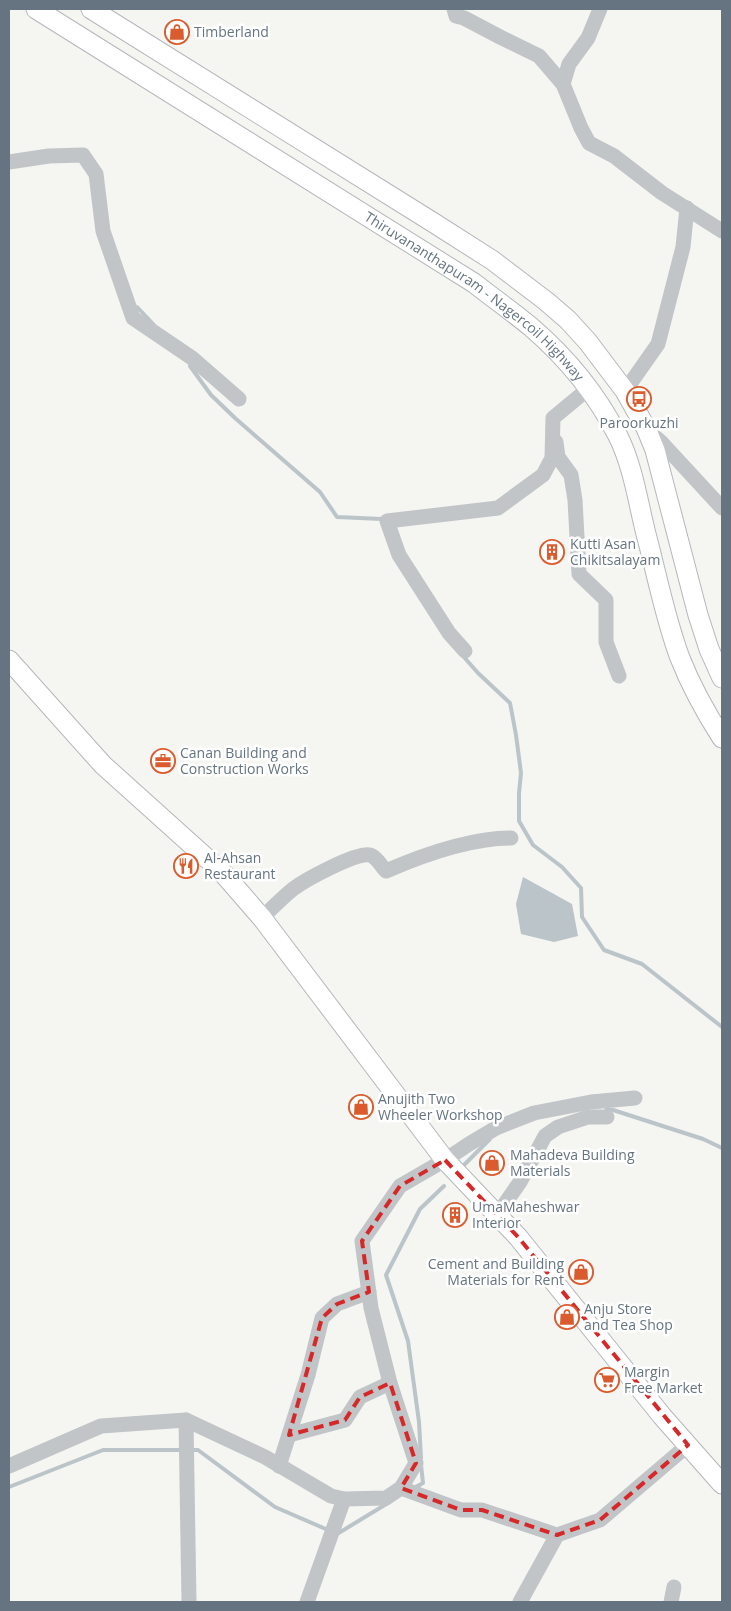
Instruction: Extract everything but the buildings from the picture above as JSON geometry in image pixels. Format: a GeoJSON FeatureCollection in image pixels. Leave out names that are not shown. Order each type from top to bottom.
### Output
{"type":"FeatureCollection","features":[{"type":"Feature","properties":{"kind":"main road","name":"Thiruvananthapuram - Nagercoil Highway"},"geometry":{"type":"LineString","coordinates":[[36,9],[474,283],[531,327],[561,355],[606,414],[618,438],[632,476],[669,624],[680,658],[694,688],[722,738]]}},
{"type":"Feature","properties":{"kind":"main road","name":"Thiruvananthapuram - Nagercoil Highway"},"geometry":{"type":"LineString","coordinates":[[93,9],[492,260],[568,320],[588,342],[625,391],[646,428],[654,450],[698,615],[709,649],[722,678]]}},
{"type":"Feature","properties":{"kind":"main road"},"geometry":{"type":"LineString","coordinates":[[9,660],[103,765],[222,872],[262,918],[445,1160],[518,1237],[722,1484]]}},
{"type":"Feature","properties":{"kind":"street"},"geometry":{"type":"LineString","coordinates":[[454,9],[456,16],[464,18],[539,56],[563,84],[589,143],[614,156],[662,192],[722,231]]}},
{"type":"Feature","properties":{"kind":"street"},"geometry":{"type":"LineString","coordinates":[[563,84],[569,64],[588,38],[600,9]]}},
{"type":"Feature","properties":{"kind":"street"},"geometry":{"type":"LineString","coordinates":[[9,162],[49,156],[83,155],[96,174],[103,231],[133,318],[192,358],[239,400]]}},
{"type":"Feature","properties":{"kind":"street"},"geometry":{"type":"LineString","coordinates":[[625,391],[658,344],[683,247],[687,208]]}},
{"type":"Feature","properties":{"kind":"street"},"geometry":{"type":"LineString","coordinates":[[465,651],[449,633],[399,555],[387,521],[498,508],[543,475],[552,458],[553,418],[588,389]]}},
{"type":"Feature","properties":{"kind":"street"},"geometry":{"type":"LineString","coordinates":[[553,418],[558,457],[571,475],[575,500],[579,574],[606,600],[606,642],[619,676]]}},
{"type":"Feature","properties":{"kind":"street"},"geometry":{"type":"LineString","coordinates":[[646,428],[722,508]]}},
{"type":"Feature","properties":{"kind":"street"},"geometry":{"type":"LineString","coordinates":[[262,918],[294,888],[339,864],[358,857],[368,855],[375,857],[386,871],[405,863],[470,843],[492,838],[511,838]]}},
{"type":"Feature","properties":{"kind":"street"},"geometry":{"type":"LineString","coordinates":[[9,1466],[101,1426],[186,1420],[264,1457],[331,1496],[344,1499],[386,1498],[402,1488],[416,1463],[390,1383],[371,1308],[362,1241],[400,1186],[496,1128],[534,1113],[591,1102],[635,1098]]}},
{"type":"Feature","properties":{"kind":"street"},"geometry":{"type":"LineString","coordinates":[[497,1215],[520,1182],[545,1136],[558,1128],[588,1117],[607,1117]]}},
{"type":"Feature","properties":{"kind":"street"},"geometry":{"type":"LineString","coordinates":[[279,1466],[308,1375],[322,1318],[337,1304],[369,1292]]}},
{"type":"Feature","properties":{"kind":"street"},"geometry":{"type":"LineString","coordinates":[[289,1435],[346,1420],[360,1397],[390,1383]]}},
{"type":"Feature","properties":{"kind":"street"},"geometry":{"type":"LineString","coordinates":[[186,1420],[189,1602]]}},
{"type":"Feature","properties":{"kind":"street"},"geometry":{"type":"LineString","coordinates":[[402,1488],[461,1510],[482,1510],[557,1535],[600,1520],[688,1445]]}},
{"type":"Feature","properties":{"kind":"street"},"geometry":{"type":"LineString","coordinates":[[307,1602],[344,1499]]}},
{"type":"Feature","properties":{"kind":"street"},"geometry":{"type":"LineString","coordinates":[[520,1602],[557,1535]]}},
{"type":"Feature","properties":{"kind":"highlighted area"},"geometry":{"type":"Polygon","coordinates":[[[445,1160],[518,1237],[688,1445],[600,1520],[557,1535],[482,1510],[461,1510],[401,1488],[416,1463],[390,1383],[360,1397],[345,1420],[289,1435],[322,1318],[337,1304],[369,1292],[362,1241],[400,1186],[445,1160]]]}},
{"type":"Feature","properties":{"kind":"shaded area"},"geometry":{"type":"Polygon","coordinates":[[[523,877],[572,904],[578,936],[554,942],[521,934],[516,904],[523,877]]]}},
{"type":"Feature","properties":{"kind":"waterway"},"geometry":{"type":"LineString","coordinates":[[137,307],[154,325]]}},
{"type":"Feature","properties":{"kind":"waterway"},"geometry":{"type":"LineString","coordinates":[[190,366],[211,395],[320,492],[337,517],[382,519]]}},
{"type":"Feature","properties":{"kind":"waterway"},"geometry":{"type":"LineString","coordinates":[[463,656],[510,703],[521,773],[519,821],[533,845],[562,867],[581,888],[582,917],[604,950],[642,964],[722,1027]]}},
{"type":"Feature","properties":{"kind":"waterway"},"geometry":{"type":"LineString","coordinates":[[606,1110],[613,1110],[703,1139],[722,1148]]}},
{"type":"Feature","properties":{"kind":"waterway"},"geometry":{"type":"LineString","coordinates":[[460,1169],[490,1139]]}},
{"type":"Feature","properties":{"kind":"waterway"},"geometry":{"type":"LineString","coordinates":[[421,1458],[419,1422],[408,1341],[386,1275],[420,1209],[444,1186]]}},
{"type":"Feature","properties":{"kind":"waterway"},"geometry":{"type":"LineString","coordinates":[[9,1487],[103,1450],[184,1450]]}},
{"type":"Feature","properties":{"kind":"waterway"},"geometry":{"type":"LineString","coordinates":[[191,1450],[198,1450],[275,1507],[328,1530]]}},
{"type":"Feature","properties":{"kind":"waterway"},"geometry":{"type":"LineString","coordinates":[[414,1488],[423,1483],[421,1465]]}},
{"type":"Feature","properties":{"kind":"waterway"},"geometry":{"type":"LineString","coordinates":[[337,1534],[388,1503]]}},
{"type":"Feature","properties":{"kind":"place","name":"Timberland"},"geometry":{"type":"Point","coordinates":[177,32]}},
{"type":"Feature","properties":{"kind":"place","name":"Paroorkuzhi"},"geometry":{"type":"Point","coordinates":[639,399]}},
{"type":"Feature","properties":{"kind":"place","name":"Kutti Asan Chikitsalayam"},"geometry":{"type":"Point","coordinates":[552,552]}},
{"type":"Feature","properties":{"kind":"place","name":"Canan Building and Construction Works"},"geometry":{"type":"Point","coordinates":[163,761]}},
{"type":"Feature","properties":{"kind":"place","name":"Al-Ahsan Restaurant"},"geometry":{"type":"Point","coordinates":[186,866]}},
{"type":"Feature","properties":{"kind":"place","name":"Anujith Two Wheeler Workshop"},"geometry":{"type":"Point","coordinates":[361,1107]}},
{"type":"Feature","properties":{"kind":"place","name":"Mahadeva Building Materials"},"geometry":{"type":"Point","coordinates":[492,1163]}},
{"type":"Feature","properties":{"kind":"place","name":"UmaMaheshwar Interior"},"geometry":{"type":"Point","coordinates":[455,1215]}},
{"type":"Feature","properties":{"kind":"place","name":"Cement and Building Materials for Rent"},"geometry":{"type":"Point","coordinates":[581,1272]}},
{"type":"Feature","properties":{"kind":"place","name":"Anju Store and Tea Shop"},"geometry":{"type":"Point","coordinates":[567,1317]}},
{"type":"Feature","properties":{"kind":"place","name":"Margin Free Market"},"geometry":{"type":"Point","coordinates":[607,1380]}}]}
